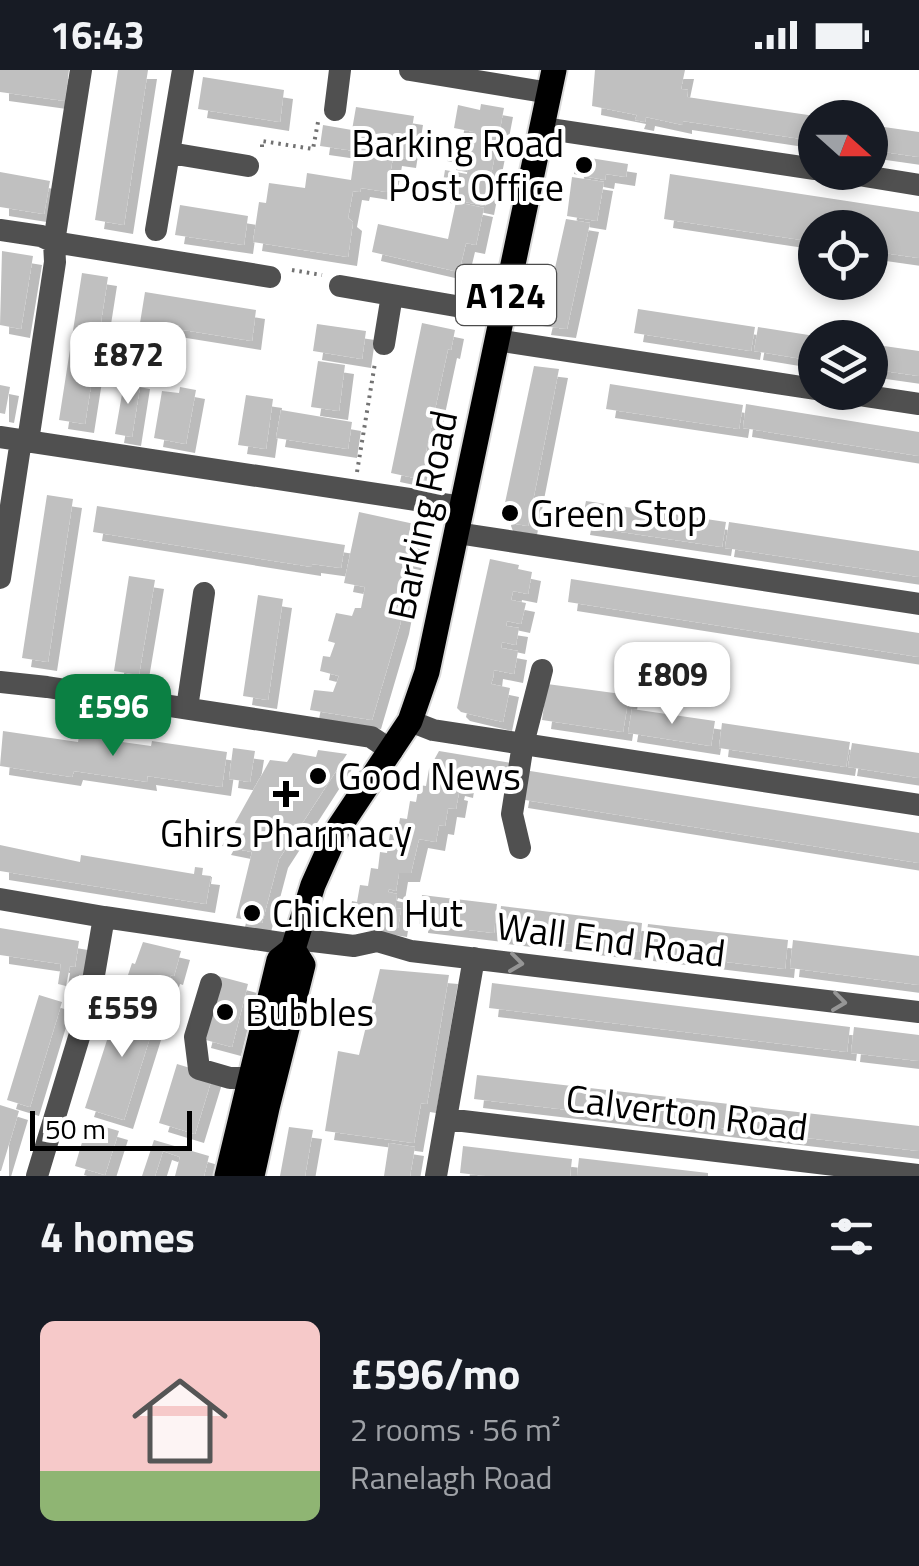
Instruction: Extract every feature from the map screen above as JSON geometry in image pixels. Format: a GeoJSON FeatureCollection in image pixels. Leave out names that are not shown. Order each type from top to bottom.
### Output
{"type":"FeatureCollection","features":[{"type":"Feature","properties":{"kind":"main road","name":"Barking Road"},"geometry":{"type":"LineString","coordinates":[[227,1176],[279,960],[294,944],[313,885],[338,830],[410,721],[427,672],[552,81]]}},
{"type":"Feature","properties":{"kind":"main road","name":"Barking Road"},"geometry":{"type":"LineString","coordinates":[[252,1176],[302,965],[294,944]]}},
{"type":"Feature","properties":{"kind":"street"},"geometry":{"type":"LineString","coordinates":[[0,578],[16,440],[55,262],[54,242],[81,70]]}},
{"type":"Feature","properties":{"kind":"street"},"geometry":{"type":"LineString","coordinates":[[156,230],[183,70]]}},
{"type":"Feature","properties":{"kind":"street"},"geometry":{"type":"LineString","coordinates":[[335,110],[340,70]]}},
{"type":"Feature","properties":{"kind":"street"},"geometry":{"type":"LineString","coordinates":[[410,70],[552,81]]}},
{"type":"Feature","properties":{"kind":"street"},"geometry":{"type":"LineString","coordinates":[[543,128],[798,166]]}},
{"type":"Feature","properties":{"kind":"street"},"geometry":{"type":"LineString","coordinates":[[170,153],[248,166]]}},
{"type":"Feature","properties":{"kind":"street"},"geometry":{"type":"LineString","coordinates":[[888,179],[919,184]]}},
{"type":"Feature","properties":{"kind":"street"},"geometry":{"type":"LineString","coordinates":[[0,230],[270,277]]}},
{"type":"Feature","properties":{"kind":"street"},"geometry":{"type":"LineString","coordinates":[[340,286],[502,314]]}},
{"type":"Feature","properties":{"kind":"street"},"geometry":{"type":"LineString","coordinates":[[380,350],[392,295]]}},
{"type":"Feature","properties":{"kind":"street"},"geometry":{"type":"LineString","coordinates":[[496,340],[798,386]]}},
{"type":"Feature","properties":{"kind":"street"},"geometry":{"type":"LineString","coordinates":[[888,399],[919,404]]}},
{"type":"Feature","properties":{"kind":"street"},"geometry":{"type":"LineString","coordinates":[[16,440],[353,491],[459,520],[919,604]]}},
{"type":"Feature","properties":{"kind":"street"},"geometry":{"type":"LineString","coordinates":[[187,708],[204,592]]}},
{"type":"Feature","properties":{"kind":"street"},"geometry":{"type":"LineString","coordinates":[[520,848],[512,814],[523,744],[542,670]]}},
{"type":"Feature","properties":{"kind":"street"},"geometry":{"type":"LineString","coordinates":[[0,682],[371,737],[392,751]]}},
{"type":"Feature","properties":{"kind":"street"},"geometry":{"type":"LineString","coordinates":[[410,721],[432,730],[919,805]]}},
{"type":"Feature","properties":{"kind":"street","name":"Wall End Road"},"geometry":{"type":"LineString","coordinates":[[0,899],[294,944],[354,946],[377,941],[411,950],[919,1012]]}},
{"type":"Feature","properties":{"kind":"street"},"geometry":{"type":"LineString","coordinates":[[37,1176],[92,990],[104,917]]}},
{"type":"Feature","properties":{"kind":"street"},"geometry":{"type":"LineString","coordinates":[[436,1176],[474,958]]}},
{"type":"Feature","properties":{"kind":"street"},"geometry":{"type":"LineString","coordinates":[[211,984],[195,1037],[198,1070],[230,1078],[251,1078]]}},
{"type":"Feature","properties":{"kind":"street","name":"Calverton Road"},"geometry":{"type":"LineString","coordinates":[[446,1119],[919,1175]]}},
{"type":"Feature","properties":{"kind":"path"},"geometry":{"type":"LineString","coordinates":[[270,277],[283,268],[324,276],[340,286]]}},
{"type":"Feature","properties":{"kind":"path"},"geometry":{"type":"LineString","coordinates":[[353,491],[380,350]]}},
{"type":"Feature","properties":{"kind":"building"},"geometry":{"type":"Polygon","coordinates":[[[0,70],[69,70],[65,101],[0,92],[0,70]]]}},
{"type":"Feature","properties":{"kind":"building"},"geometry":{"type":"Polygon","coordinates":[[[118,70],[148,70],[124,225],[95,220],[118,70]]]}},
{"type":"Feature","properties":{"kind":"building"},"geometry":{"type":"Polygon","coordinates":[[[595,70],[685,70],[681,89],[688,90],[687,97],[798,113],[798,138],[646,117],[645,122],[635,120],[637,115],[592,106],[595,70]]]}},
{"type":"Feature","properties":{"kind":"building"},"geometry":{"type":"Polygon","coordinates":[[[203,77],[284,90],[280,122],[198,109],[203,77]]]}},
{"type":"Feature","properties":{"kind":"building"},"geometry":{"type":"Polygon","coordinates":[[[481,104],[504,108],[485,206],[441,194],[445,170],[467,174],[468,165],[447,161],[453,137],[473,141],[474,136],[474,132],[454,128],[458,105],[480,110],[481,104]]]}},
{"type":"Feature","properties":{"kind":"building"},"geometry":{"type":"Polygon","coordinates":[[[356,107],[414,116],[407,159],[393,157],[387,192],[361,188],[360,192],[353,191],[348,257],[253,242],[259,202],[266,203],[269,183],[305,188],[307,173],[351,180],[355,151],[320,146],[323,125],[352,130],[356,107]]]}},
{"type":"Feature","properties":{"kind":"building"},"geometry":{"type":"Polygon","coordinates":[[[888,128],[919,132],[919,157],[888,153],[888,128]]]}},
{"type":"Feature","properties":{"kind":"building"},"geometry":{"type":"Polygon","coordinates":[[[577,156],[628,164],[626,177],[606,174],[605,180],[574,174],[577,156]]]}},
{"type":"Feature","properties":{"kind":"building"},"geometry":{"type":"Polygon","coordinates":[[[0,172],[50,181],[44,214],[0,207],[0,172]]]}},
{"type":"Feature","properties":{"kind":"building"},"geometry":{"type":"Polygon","coordinates":[[[670,174],[919,212],[919,258],[888,254],[888,210],[798,210],[798,239],[664,219],[670,174]]]}},
{"type":"Feature","properties":{"kind":"building"},"geometry":{"type":"Polygon","coordinates":[[[572,177],[604,182],[597,221],[567,216],[572,177]]]}},
{"type":"Feature","properties":{"kind":"building"},"geometry":{"type":"Polygon","coordinates":[[[456,202],[484,208],[476,245],[466,243],[459,272],[372,252],[378,224],[448,239],[456,202]]]}},
{"type":"Feature","properties":{"kind":"building"},"geometry":{"type":"Polygon","coordinates":[[[180,205],[248,216],[244,245],[175,235],[180,205]]]}},
{"type":"Feature","properties":{"kind":"building"},"geometry":{"type":"Polygon","coordinates":[[[566,219],[590,223],[567,329],[542,326],[566,219]]]}},
{"type":"Feature","properties":{"kind":"building"},"geometry":{"type":"Polygon","coordinates":[[[2,251],[33,256],[21,329],[0,325],[2,251]]]}},
{"type":"Feature","properties":{"kind":"building"},"geometry":{"type":"Polygon","coordinates":[[[82,273],[108,277],[85,424],[59,420],[82,273]]]}},
{"type":"Feature","properties":{"kind":"building"},"geometry":{"type":"Polygon","coordinates":[[[145,292],[256,310],[252,341],[140,323],[145,292]]]}},
{"type":"Feature","properties":{"kind":"building"},"geometry":{"type":"Polygon","coordinates":[[[638,309],[755,327],[751,351],[634,333],[638,309]]]}},
{"type":"Feature","properties":{"kind":"building"},"geometry":{"type":"Polygon","coordinates":[[[422,323],[455,330],[425,456],[429,457],[424,480],[391,473],[422,323]]]}},
{"type":"Feature","properties":{"kind":"building"},"geometry":{"type":"Polygon","coordinates":[[[317,324],[366,331],[362,359],[313,351],[317,324]]]}},
{"type":"Feature","properties":{"kind":"building"},"geometry":{"type":"Polygon","coordinates":[[[758,327],[798,333],[798,358],[754,351],[758,327]]]}},
{"type":"Feature","properties":{"kind":"building"},"geometry":{"type":"Polygon","coordinates":[[[888,347],[919,351],[919,376],[888,372],[888,347]]]}},
{"type":"Feature","properties":{"kind":"building"},"geometry":{"type":"Polygon","coordinates":[[[318,361],[345,365],[339,411],[311,407],[318,361]]]}},
{"type":"Feature","properties":{"kind":"building"},"geometry":{"type":"Polygon","coordinates":[[[534,366],[559,369],[528,526],[504,522],[502,517],[534,366]]]}},
{"type":"Feature","properties":{"kind":"building"},"geometry":{"type":"Polygon","coordinates":[[[125,377],[141,380],[132,437],[115,434],[125,377]]]}},
{"type":"Feature","properties":{"kind":"building"},"geometry":{"type":"Polygon","coordinates":[[[610,384],[743,405],[739,429],[606,409],[610,384]]]}},
{"type":"Feature","properties":{"kind":"building"},"geometry":{"type":"Polygon","coordinates":[[[0,385],[10,387],[5,414],[0,413],[0,385]]]}},
{"type":"Feature","properties":{"kind":"building"},"geometry":{"type":"Polygon","coordinates":[[[180,387],[196,390],[186,444],[154,438],[162,391],[179,393],[180,387]]]}},
{"type":"Feature","properties":{"kind":"building"},"geometry":{"type":"Polygon","coordinates":[[[246,395],[273,399],[266,449],[238,445],[246,395]]]}},
{"type":"Feature","properties":{"kind":"building"},"geometry":{"type":"Polygon","coordinates":[[[746,404],[919,432],[919,456],[743,428],[746,404]]]}},
{"type":"Feature","properties":{"kind":"building"},"geometry":{"type":"Polygon","coordinates":[[[281,410],[352,422],[348,449],[276,438],[281,410]]]}},
{"type":"Feature","properties":{"kind":"building"},"geometry":{"type":"Polygon","coordinates":[[[47,495],[73,499],[48,662],[22,658],[47,495]]]}},
{"type":"Feature","properties":{"kind":"building"},"geometry":{"type":"Polygon","coordinates":[[[586,501],[726,522],[722,547],[581,526],[586,501]]]}},
{"type":"Feature","properties":{"kind":"building"},"geometry":{"type":"Polygon","coordinates":[[[97,506],[345,545],[341,568],[312,567],[93,532],[97,506]]]}},
{"type":"Feature","properties":{"kind":"building"},"geometry":{"type":"Polygon","coordinates":[[[359,512],[419,525],[400,625],[372,720],[310,710],[314,690],[333,692],[339,676],[320,671],[323,656],[330,657],[335,643],[328,641],[336,613],[352,616],[355,608],[361,608],[365,587],[344,583],[359,512]]]}},
{"type":"Feature","properties":{"kind":"building"},"geometry":{"type":"Polygon","coordinates":[[[729,522],[919,551],[919,577],[725,548],[729,522]]]}},
{"type":"Feature","properties":{"kind":"building"},"geometry":{"type":"Polygon","coordinates":[[[490,559],[532,572],[528,594],[513,591],[511,600],[526,603],[521,624],[507,621],[506,626],[519,628],[516,645],[502,642],[501,648],[518,651],[514,674],[494,670],[491,684],[510,688],[503,722],[457,708],[490,559]]]}},
{"type":"Feature","properties":{"kind":"building"},"geometry":{"type":"Polygon","coordinates":[[[129,576],[155,580],[139,675],[114,671],[129,576]]]}},
{"type":"Feature","properties":{"kind":"building"},"geometry":{"type":"Polygon","coordinates":[[[571,579],[919,633],[919,657],[568,602],[571,579]]]}},
{"type":"Feature","properties":{"kind":"building"},"geometry":{"type":"Polygon","coordinates":[[[258,595],[283,599],[268,700],[243,696],[258,595]]]}},
{"type":"Feature","properties":{"kind":"building"},"geometry":{"type":"Polygon","coordinates":[[[547,684],[629,695],[623,732],[542,720],[547,684]]]}},
{"type":"Feature","properties":{"kind":"building"},"geometry":{"type":"Polygon","coordinates":[[[632,709],[715,721],[711,746],[628,733],[632,709]]]}},
{"type":"Feature","properties":{"kind":"building"},"geometry":{"type":"Polygon","coordinates":[[[722,723],[850,742],[846,767],[719,748],[722,723]]]}},
{"type":"Feature","properties":{"kind":"building"},"geometry":{"type":"Polygon","coordinates":[[[3,731],[78,742],[79,736],[151,746],[152,741],[227,752],[222,787],[74,771],[72,777],[0,766],[3,731]]]}},
{"type":"Feature","properties":{"kind":"building"},"geometry":{"type":"Polygon","coordinates":[[[852,743],[919,753],[919,778],[848,767],[852,743]]]}},
{"type":"Feature","properties":{"kind":"building"},"geometry":{"type":"Polygon","coordinates":[[[233,748],[255,751],[250,782],[229,779],[233,748]]]}},
{"type":"Feature","properties":{"kind":"building"},"geometry":{"type":"Polygon","coordinates":[[[318,750],[347,754],[279,859],[262,923],[236,918],[252,852],[222,846],[270,760],[287,762],[293,753],[316,757],[318,750]]]}},
{"type":"Feature","properties":{"kind":"building"},"geometry":{"type":"Polygon","coordinates":[[[439,751],[517,764],[514,782],[466,775],[464,789],[456,787],[456,809],[448,808],[445,826],[439,825],[436,842],[419,839],[411,873],[399,873],[396,891],[389,889],[388,892],[397,894],[395,908],[401,909],[398,928],[349,920],[360,885],[368,886],[371,868],[378,869],[380,852],[387,853],[390,834],[397,836],[400,818],[407,819],[410,801],[416,802],[419,785],[426,786],[429,769],[439,751]]]}},
{"type":"Feature","properties":{"kind":"building"},"geometry":{"type":"Polygon","coordinates":[[[524,770],[919,833],[919,863],[519,799],[524,770]]]}},
{"type":"Feature","properties":{"kind":"building"},"geometry":{"type":"Polygon","coordinates":[[[0,845],[80,862],[81,855],[194,874],[195,867],[203,868],[202,875],[211,876],[206,904],[0,871],[0,845]]]}},
{"type":"Feature","properties":{"kind":"building"},"geometry":{"type":"Polygon","coordinates":[[[422,895],[497,904],[494,933],[419,924],[422,895]]]}},
{"type":"Feature","properties":{"kind":"building"},"geometry":{"type":"Polygon","coordinates":[[[501,906],[642,923],[639,952],[498,935],[501,906]]]}},
{"type":"Feature","properties":{"kind":"building"},"geometry":{"type":"Polygon","coordinates":[[[648,924],[788,940],[785,969],[644,952],[648,924]]]}},
{"type":"Feature","properties":{"kind":"building"},"geometry":{"type":"Polygon","coordinates":[[[0,928],[79,941],[75,967],[70,966],[66,986],[58,984],[61,964],[0,955],[0,928]]]}},
{"type":"Feature","properties":{"kind":"building"},"geometry":{"type":"Polygon","coordinates":[[[793,940],[919,956],[919,985],[790,968],[793,940]]]}},
{"type":"Feature","properties":{"kind":"building"},"geometry":{"type":"Polygon","coordinates":[[[143,942],[181,951],[164,996],[125,984],[143,942]]]}},
{"type":"Feature","properties":{"kind":"building"},"geometry":{"type":"Polygon","coordinates":[[[380,969],[449,975],[427,1104],[421,1103],[414,1143],[325,1131],[338,1051],[359,1055],[380,969]]]}},
{"type":"Feature","properties":{"kind":"building","name":"Bubbles"},"geometry":{"type":"Polygon","coordinates":[[[218,976],[248,984],[232,1047],[202,1039],[218,976]]]}},
{"type":"Feature","properties":{"kind":"building"},"geometry":{"type":"Polygon","coordinates":[[[492,983],[850,1027],[847,1052],[489,1008],[492,983]]]}},
{"type":"Feature","properties":{"kind":"building"},"geometry":{"type":"Polygon","coordinates":[[[39,995],[62,1002],[30,1107],[7,1100],[39,995]]]}},
{"type":"Feature","properties":{"kind":"building"},"geometry":{"type":"Polygon","coordinates":[[[120,1000],[158,1012],[124,1120],[85,1108],[120,1000]]]}},
{"type":"Feature","properties":{"kind":"building"},"geometry":{"type":"Polygon","coordinates":[[[854,1027],[919,1035],[919,1061],[851,1053],[854,1027]]]}},
{"type":"Feature","properties":{"kind":"building"},"geometry":{"type":"Polygon","coordinates":[[[177,1064],[213,1075],[195,1134],[159,1123],[177,1064]]]}},
{"type":"Feature","properties":{"kind":"building"},"geometry":{"type":"Polygon","coordinates":[[[477,1075],[919,1126],[919,1151],[474,1099],[477,1075]]]}},
{"type":"Feature","properties":{"kind":"building"},"geometry":{"type":"Polygon","coordinates":[[[0,1105],[19,1111],[1,1171],[0,1171],[0,1105]]]}},
{"type":"Feature","properties":{"kind":"building"},"geometry":{"type":"Polygon","coordinates":[[[88,1122],[119,1131],[105,1175],[75,1166],[88,1122]]]}},
{"type":"Feature","properties":{"kind":"building"},"geometry":{"type":"Polygon","coordinates":[[[289,1127],[313,1130],[305,1176],[280,1176],[289,1127]]]}},
{"type":"Feature","properties":{"kind":"building"},"geometry":{"type":"Polygon","coordinates":[[[154,1140],[209,1156],[204,1176],[175,1176],[180,1157],[163,1151],[155,1176],[142,1176],[154,1140]]]}},
{"type":"Feature","properties":{"kind":"building"},"geometry":{"type":"Polygon","coordinates":[[[389,1143],[415,1147],[410,1176],[384,1176],[389,1143]]]}},
{"type":"Feature","properties":{"kind":"building"},"geometry":{"type":"Polygon","coordinates":[[[463,1146],[572,1159],[570,1176],[460,1173],[463,1146]]]}},
{"type":"Feature","properties":{"kind":"building"},"geometry":{"type":"Polygon","coordinates":[[[579,1158],[708,1173],[708,1176],[577,1176],[579,1158]]]}},
{"type":"Feature","properties":{"kind":"place","name":"Barking Road Post Office"},"geometry":{"type":"Point","coordinates":[584,165]}},
{"type":"Feature","properties":{"kind":"place","name":"Green Stop"},"geometry":{"type":"Point","coordinates":[510,513]}},
{"type":"Feature","properties":{"kind":"place","name":"Good News"},"geometry":{"type":"Point","coordinates":[318,776]}},
{"type":"Feature","properties":{"kind":"place","name":"Ghirs Pharmacy"},"geometry":{"type":"Point","coordinates":[286,794]}},
{"type":"Feature","properties":{"kind":"place","name":"Chicken Hut"},"geometry":{"type":"Point","coordinates":[252,913]}},
{"type":"Feature","properties":{"kind":"place","name":"Bubbles"},"geometry":{"type":"Point","coordinates":[225,1012]}}]}
